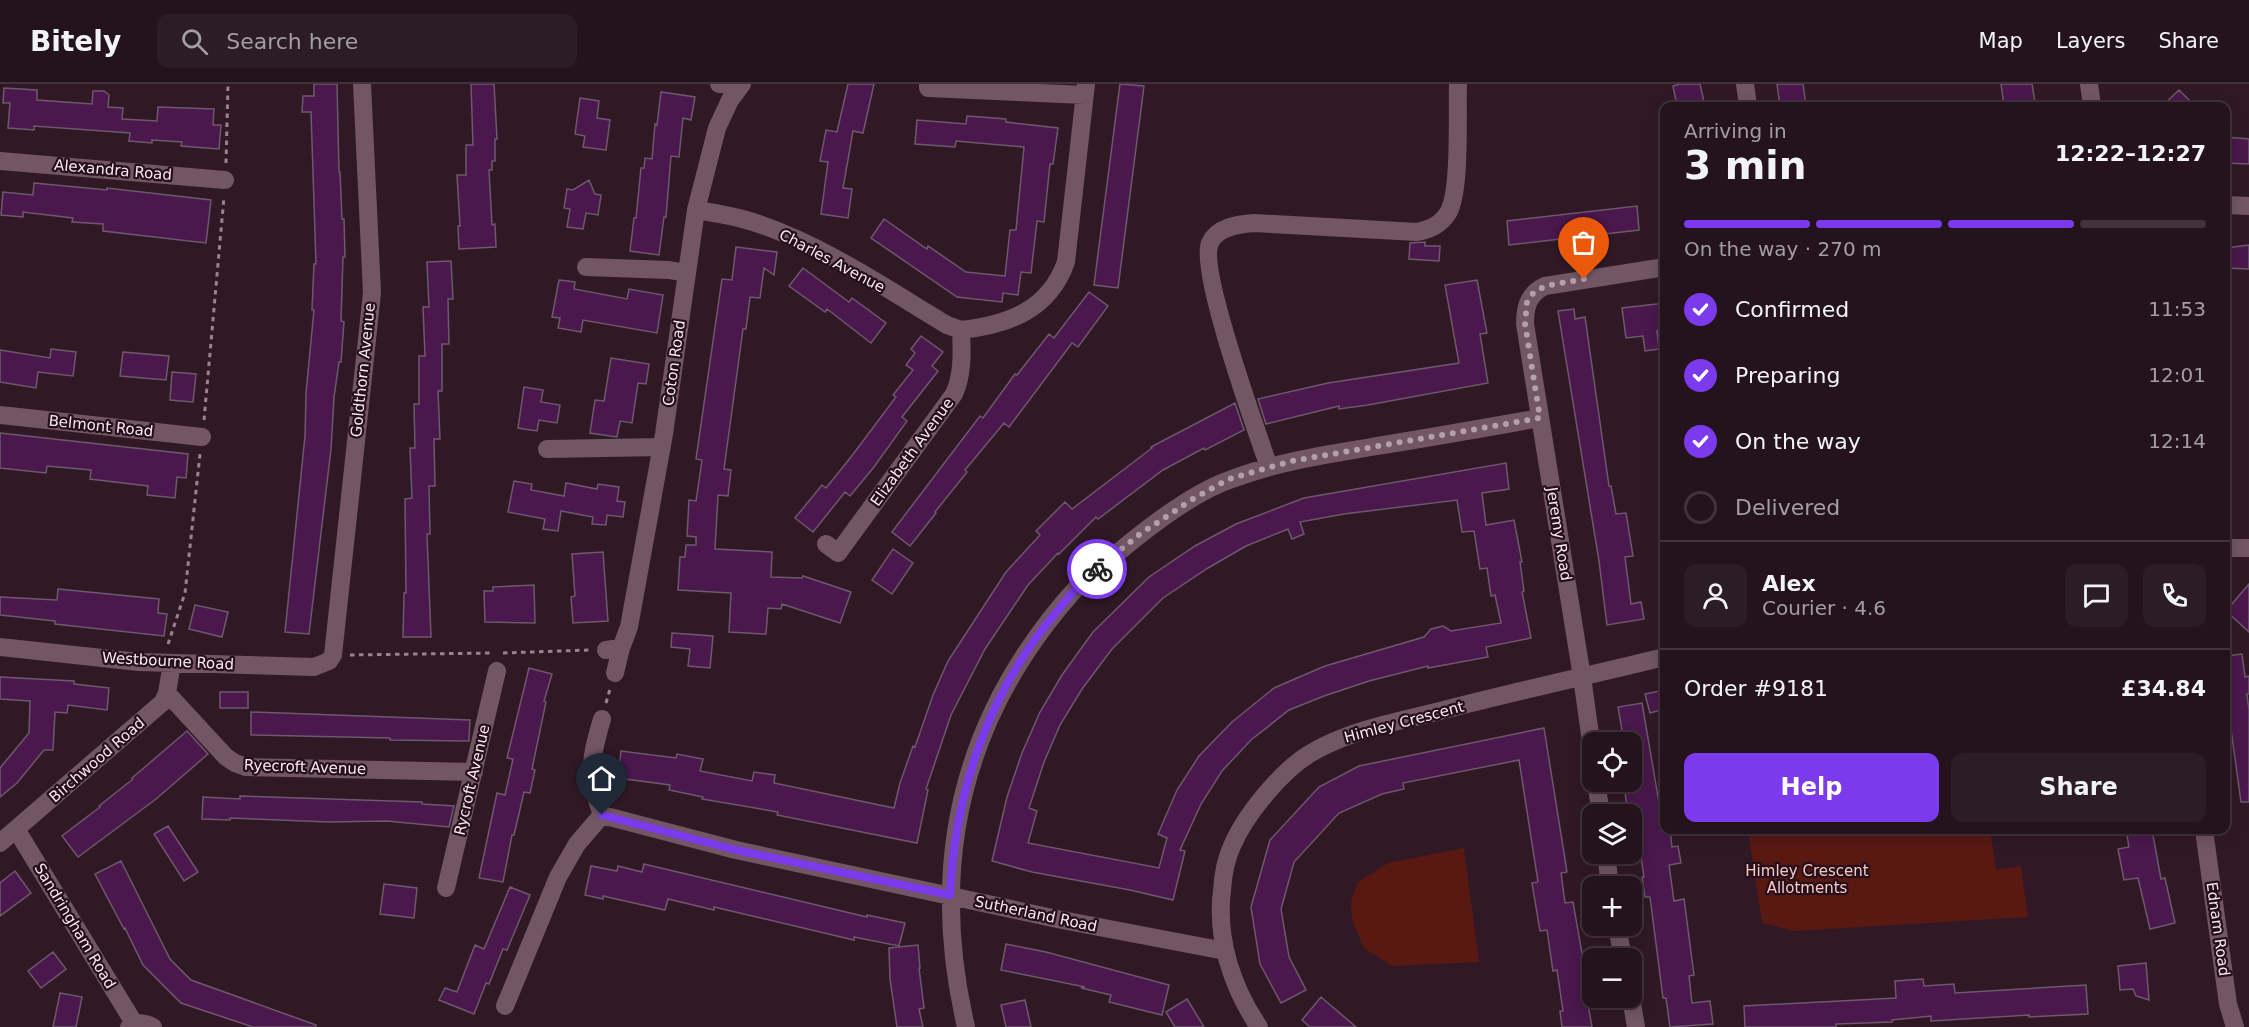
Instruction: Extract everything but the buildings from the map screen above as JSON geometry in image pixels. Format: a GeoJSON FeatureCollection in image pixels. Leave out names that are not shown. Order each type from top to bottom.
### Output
{"type":"FeatureCollection","features":[{"type":"Feature","properties":{"kind":"street","name":"Goldthorn Avenue"},"geometry":{"type":"LineString","coordinates":[[333,655],[372,293],[362,84]]}},
{"type":"Feature","properties":{"kind":"street"},"geometry":{"type":"LineString","coordinates":[[719,84],[742,84]]}},
{"type":"Feature","properties":{"kind":"street","name":"Coton Road"},"geometry":{"type":"LineString","coordinates":[[615,673],[613,649],[629,627],[662,447],[696,210],[717,128],[730,100],[742,84]]}},
{"type":"Feature","properties":{"kind":"street"},"geometry":{"type":"LineString","coordinates":[[1269,467],[1243,392],[1210,277],[1207,252],[1211,241],[1218,232],[1227,228],[1254,223],[1406,231],[1430,229],[1447,213],[1455,189],[1458,84]]}},
{"type":"Feature","properties":{"kind":"street"},"geometry":{"type":"LineString","coordinates":[[1745,84],[1747,102]]}},
{"type":"Feature","properties":{"kind":"street"},"geometry":{"type":"LineString","coordinates":[[2089,84],[2091,102]]}},
{"type":"Feature","properties":{"kind":"street"},"geometry":{"type":"LineString","coordinates":[[927,91],[1085,89],[1066,262],[1062,273],[1041,302],[1028,311],[1003,323],[961,330]]}},
{"type":"Feature","properties":{"kind":"street","name":"Alexandra Road"},"geometry":{"type":"LineString","coordinates":[[0,160],[225,180]]}},
{"type":"Feature","properties":{"kind":"street"},"geometry":{"type":"LineString","coordinates":[[2230,205],[2249,206]]}},
{"type":"Feature","properties":{"kind":"street","name":"Charles Avenue"},"geometry":{"type":"LineString","coordinates":[[696,210],[758,224],[799,240],[947,325],[961,330]]}},
{"type":"Feature","properties":{"kind":"street"},"geometry":{"type":"LineString","coordinates":[[586,267],[669,270],[686,273]]}},
{"type":"Feature","properties":{"kind":"street","name":"Jeremy Road"},"geometry":{"type":"LineString","coordinates":[[1590,732],[1525,324],[1525,311],[1531,295],[1545,286],[1660,268]]}},
{"type":"Feature","properties":{"kind":"street","name":"Elizabeth Avenue"},"geometry":{"type":"LineString","coordinates":[[838,553],[954,394],[958,386],[963,354],[961,330]]}},
{"type":"Feature","properties":{"kind":"street","name":"Belmont Road"},"geometry":{"type":"LineString","coordinates":[[0,415],[202,436]]}},
{"type":"Feature","properties":{"kind":"street"},"geometry":{"type":"LineString","coordinates":[[966,1027],[954,970],[950,895],[959,815],[976,752],[997,701],[1020,659],[1081,583],[1140,534],[1193,499],[1229,479],[1292,461],[1540,418]]}},
{"type":"Feature","properties":{"kind":"street"},"geometry":{"type":"LineString","coordinates":[[547,448],[662,447]]}},
{"type":"Feature","properties":{"kind":"street"},"geometry":{"type":"LineString","coordinates":[[2230,548],[2249,549]]}},
{"type":"Feature","properties":{"kind":"street","name":"Westbourne Road"},"geometry":{"type":"LineString","coordinates":[[0,647],[172,663],[314,667],[328,661],[333,655]]}},
{"type":"Feature","properties":{"kind":"street","name":"Himley Crescent"},"geometry":{"type":"LineString","coordinates":[[1259,1027],[1233,978],[1225,951],[1221,928],[1223,875],[1232,845],[1255,808],[1294,765],[1310,753],[1359,731],[1660,658]]}},
{"type":"Feature","properties":{"kind":"street"},"geometry":{"type":"LineString","coordinates":[[167,693],[172,663]]}},
{"type":"Feature","properties":{"kind":"street","name":"Rycroft Avenue"},"geometry":{"type":"LineString","coordinates":[[446,888],[497,671]]}},
{"type":"Feature","properties":{"kind":"street","name":"Ryecroft Avenue"},"geometry":{"type":"LineString","coordinates":[[167,693],[226,757],[246,767],[474,772]]}},
{"type":"Feature","properties":{"kind":"street","name":"Birchwood Road"},"geometry":{"type":"LineString","coordinates":[[0,843],[152,712],[163,702],[167,693]]}},
{"type":"Feature","properties":{"kind":"street"},"geometry":{"type":"LineString","coordinates":[[505,1006],[558,877],[578,844],[602,815],[591,776],[591,755],[602,719]]}},
{"type":"Feature","properties":{"kind":"street","name":"Sutherland Road"},"geometry":{"type":"LineString","coordinates":[[602,815],[736,850],[1062,920],[1225,951]]}},
{"type":"Feature","properties":{"kind":"street","name":"Sandringham Road"},"geometry":{"type":"LineString","coordinates":[[16,829],[131,1025]]}},
{"type":"Feature","properties":{"kind":"street","name":"Ednam Road"},"geometry":{"type":"LineString","coordinates":[[2205,834],[2228,1004],[2235,1027]]}},
{"type":"Feature","properties":{"kind":"street"},"geometry":{"type":"LineString","coordinates":[[1633,1008],[1636,1027]]}},
{"type":"Feature","properties":{"kind":"street"},"geometry":{"type":"LineString","coordinates":[[131,1025],[145,1023],[153,1027]]}},
{"type":"Feature","properties":{"kind":"path"},"geometry":{"type":"LineString","coordinates":[[172,663],[166,650],[185,592],[202,436],[225,180],[228,84]]}},
{"type":"Feature","properties":{"kind":"path"},"geometry":{"type":"LineString","coordinates":[[333,655],[613,649]]}},
{"type":"Feature","properties":{"kind":"path"},"geometry":{"type":"LineString","coordinates":[[602,719],[615,673]]}},
{"type":"Feature","properties":{"kind":"green space","name":"Himley Crescent Allotments"},"geometry":{"type":"Polygon","coordinates":[[[1749,834],[1991,834],[1996,870],[2021,866],[2028,917],[1795,931],[1762,923],[1749,834]]]}},
{"type":"Feature","properties":{"kind":"green space"},"geometry":{"type":"Polygon","coordinates":[[[1464,848],[1479,962],[1392,966],[1364,948],[1352,920],[1351,901],[1358,882],[1388,863],[1464,848]]]}},
{"type":"Feature","properties":{"kind":"way so far"},"geometry":{"type":"LineString","coordinates":[[1097,569],[1140,534],[1193,499],[1229,479],[1292,461],[1540,418],[1525,324],[1527,302],[1531,295],[1545,286],[1584,279]]}},
{"type":"Feature","properties":{"kind":"route"},"geometry":{"type":"LineString","coordinates":[[602,815],[736,850],[950,895],[952,862],[961,805],[984,729],[1020,659],[1081,583],[1097,569]]}}]}
